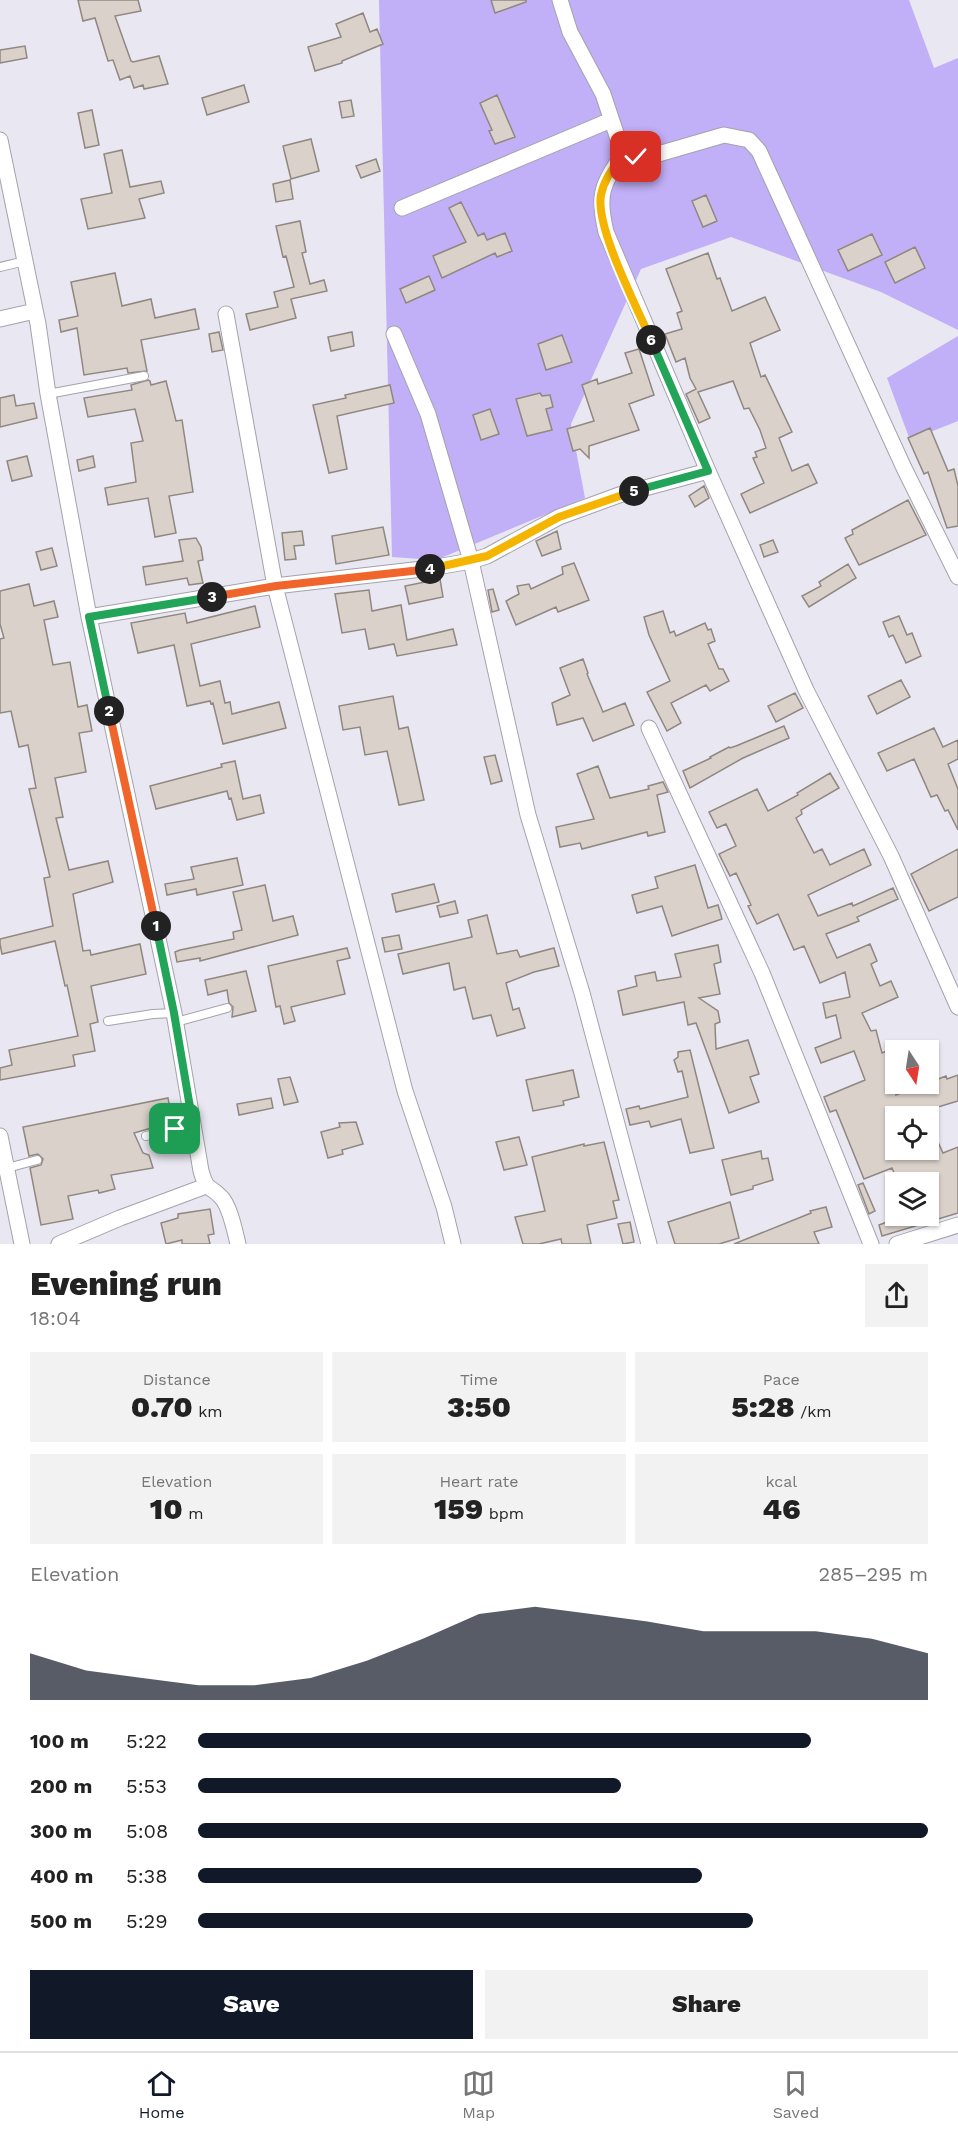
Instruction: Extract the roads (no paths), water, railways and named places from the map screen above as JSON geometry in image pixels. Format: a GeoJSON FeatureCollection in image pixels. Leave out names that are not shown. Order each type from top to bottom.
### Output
{"type":"FeatureCollection","features":[{"type":"Feature","properties":{"kind":"street"},"geometry":{"type":"LineString","coordinates":[[561,0],[570,32],[595,75],[623,154]]}},
{"type":"Feature","properties":{"kind":"street"},"geometry":{"type":"LineString","coordinates":[[402,208],[611,120]]}},
{"type":"Feature","properties":{"kind":"street"},"geometry":{"type":"LineString","coordinates":[[623,154],[648,157],[724,135],[749,140],[759,151],[904,468],[958,577]]}},
{"type":"Feature","properties":{"kind":"street"},"geometry":{"type":"LineString","coordinates":[[0,140],[35,311],[89,617],[175,1018],[201,1171],[206,1186],[223,1198],[238,1244]]}},
{"type":"Feature","properties":{"kind":"street"},"geometry":{"type":"LineString","coordinates":[[623,154],[607,178],[601,194],[600,209],[606,232],[708,471],[806,690],[891,856],[958,1007]]}},
{"type":"Feature","properties":{"kind":"street"},"geometry":{"type":"LineString","coordinates":[[0,320],[35,311]]}},
{"type":"Feature","properties":{"kind":"street"},"geometry":{"type":"LineString","coordinates":[[226,314],[276,586],[405,1091],[444,1207],[453,1244]]}},
{"type":"Feature","properties":{"kind":"street"},"geometry":{"type":"LineString","coordinates":[[394,334],[428,414],[471,561],[528,815],[582,993],[649,1244]]}},
{"type":"Feature","properties":{"kind":"street"},"geometry":{"type":"LineString","coordinates":[[89,617],[276,586],[431,568],[471,561],[494,552],[559,517],[619,495],[708,471]]}},
{"type":"Feature","properties":{"kind":"street"},"geometry":{"type":"LineString","coordinates":[[649,728],[762,973],[871,1244]]}},
{"type":"Feature","properties":{"kind":"street"},"geometry":{"type":"LineString","coordinates":[[0,1136],[22,1244]]}},
{"type":"Feature","properties":{"kind":"street"},"geometry":{"type":"LineString","coordinates":[[59,1244],[206,1186]]}},
{"type":"Feature","properties":{"kind":"street"},"geometry":{"type":"LineString","coordinates":[[897,1244],[958,1225]]}},
{"type":"Feature","properties":{"kind":"lane"},"geometry":{"type":"LineString","coordinates":[[0,267],[24,261]]}},
{"type":"Feature","properties":{"kind":"lane"},"geometry":{"type":"LineString","coordinates":[[48,394],[144,376]]}},
{"type":"Feature","properties":{"kind":"lane"},"geometry":{"type":"LineString","coordinates":[[108,1020],[153,1014],[175,1018],[227,1008]]}},
{"type":"Feature","properties":{"kind":"lane"},"geometry":{"type":"LineString","coordinates":[[146,1136],[193,1125]]}},
{"type":"Feature","properties":{"kind":"lane"},"geometry":{"type":"LineString","coordinates":[[7,1168],[36,1160]]}}]}
